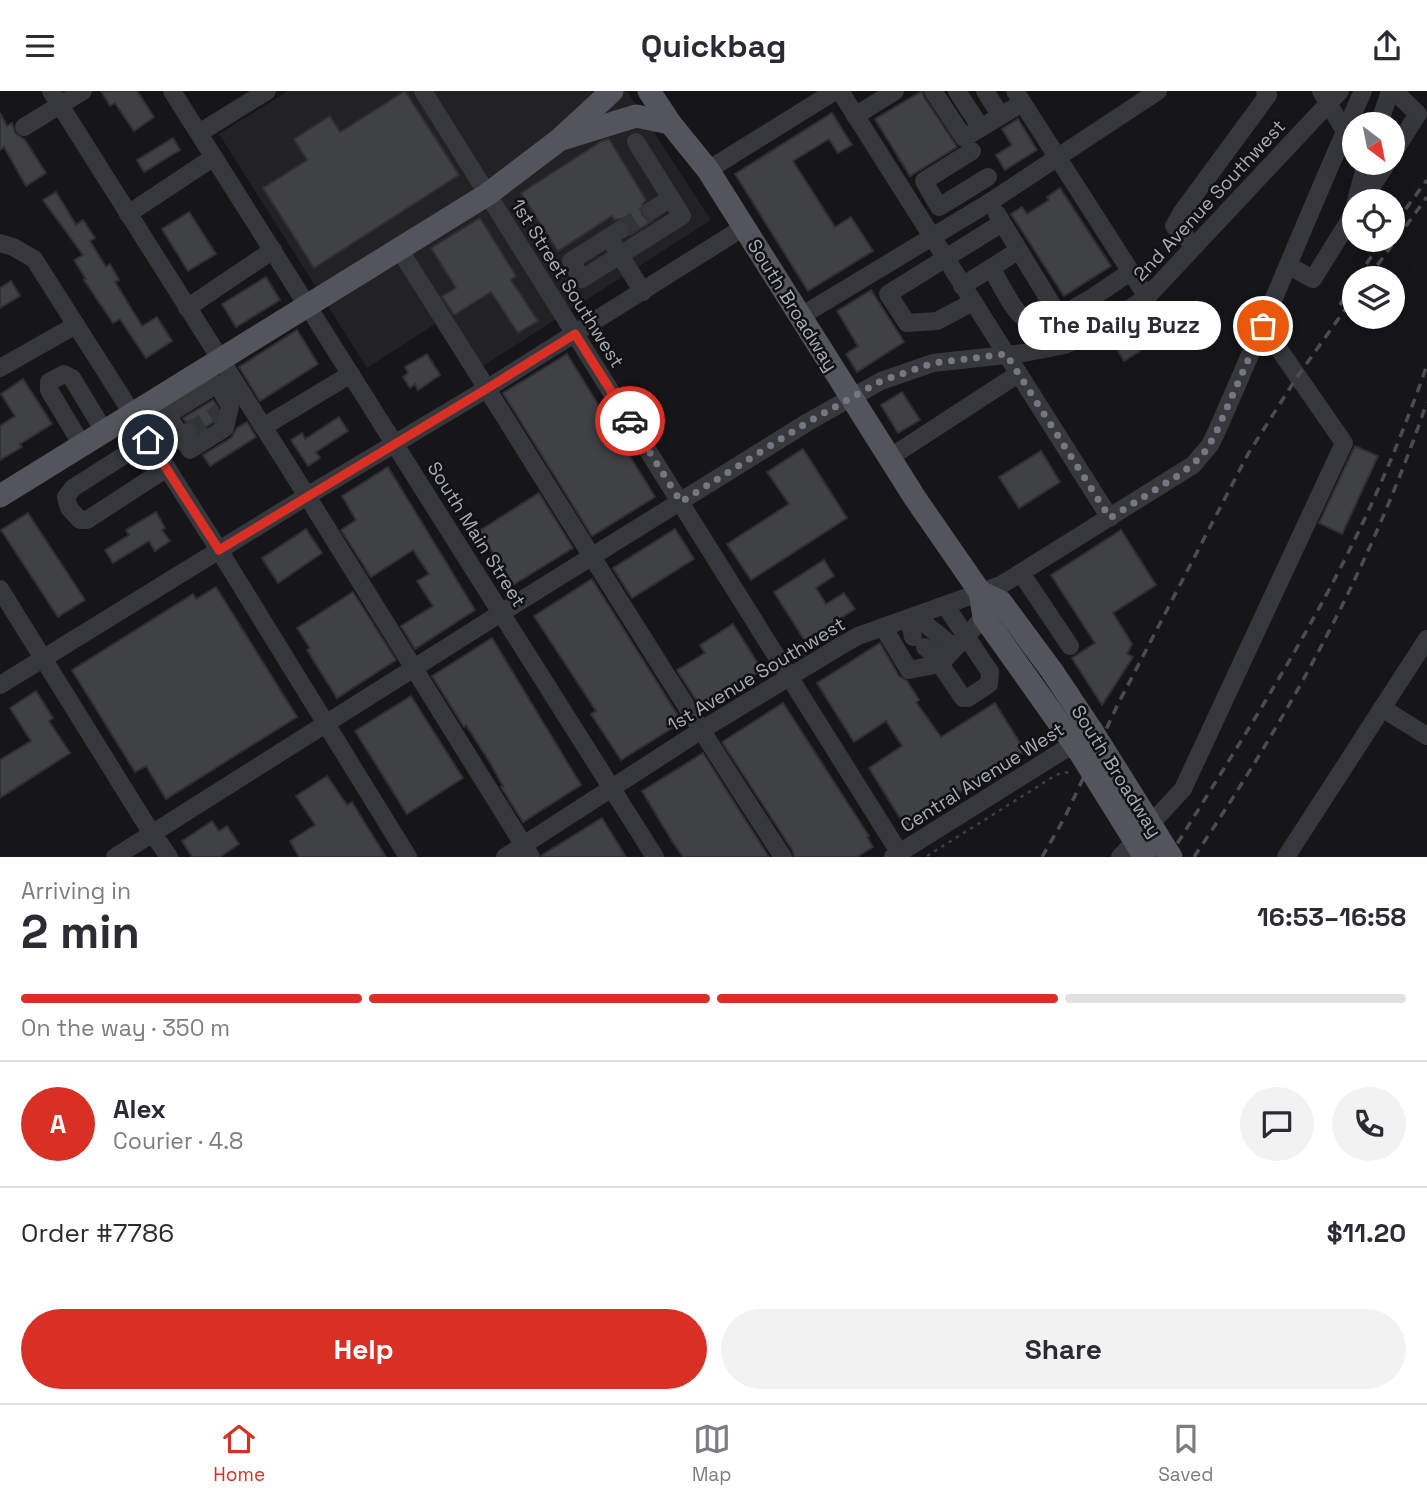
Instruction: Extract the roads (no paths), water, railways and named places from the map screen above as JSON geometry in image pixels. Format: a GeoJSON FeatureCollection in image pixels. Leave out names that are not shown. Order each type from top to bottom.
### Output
{"type":"FeatureCollection","features":[{"type":"Feature","properties":{"kind":"main road"},"geometry":{"type":"LineString","coordinates":[[559,140],[589,91]]}},
{"type":"Feature","properties":{"kind":"main road"},"geometry":{"type":"LineString","coordinates":[[0,496],[132,414],[169,402],[308,304],[488,194],[559,140],[612,91]]}},
{"type":"Feature","properties":{"kind":"main road","name":"South Broadway"},"geometry":{"type":"LineString","coordinates":[[649,91],[670,123],[708,170],[889,458],[980,592],[984,617],[1171,857]]}},
{"type":"Feature","properties":{"kind":"main road"},"geometry":{"type":"LineString","coordinates":[[559,140],[636,116],[670,123]]}},
{"type":"Feature","properties":{"kind":"main road","name":"South Broadway"},"geometry":{"type":"LineString","coordinates":[[980,592],[1001,602],[1052,671],[1082,742],[1145,857]]}},
{"type":"Feature","properties":{"kind":"street"},"geometry":{"type":"LineString","coordinates":[[24,127],[56,98],[83,91]]}},
{"type":"Feature","properties":{"kind":"street","name":"South Main Street"},"geometry":{"type":"LineString","coordinates":[[172,91],[655,857]]}},
{"type":"Feature","properties":{"kind":"street"},"geometry":{"type":"LineString","coordinates":[[199,133],[267,91]]}},
{"type":"Feature","properties":{"kind":"street","name":"1st Street Southwest"},"geometry":{"type":"LineString","coordinates":[[423,91],[790,676],[898,856]]}},
{"type":"Feature","properties":{"kind":"street"},"geometry":{"type":"LineString","coordinates":[[708,170],[838,91],[1110,518]]}},
{"type":"Feature","properties":{"kind":"street"},"geometry":{"type":"LineString","coordinates":[[855,116],[895,91]]}},
{"type":"Feature","properties":{"kind":"street"},"geometry":{"type":"LineString","coordinates":[[933,91],[988,177],[1002,223],[1074,341]]}},
{"type":"Feature","properties":{"kind":"street"},"geometry":{"type":"LineString","coordinates":[[957,91],[981,128]]}},
{"type":"Feature","properties":{"kind":"street"},"geometry":{"type":"LineString","coordinates":[[985,91],[1001,116]]}},
{"type":"Feature","properties":{"kind":"street"},"geometry":{"type":"LineString","coordinates":[[801,316],[995,199],[1158,91]]}},
{"type":"Feature","properties":{"kind":"street"},"geometry":{"type":"LineString","coordinates":[[1195,246],[1174,226],[1268,95],[1265,91]]}},
{"type":"Feature","properties":{"kind":"street","name":"1st Avenue Southwest"},"geometry":{"type":"LineString","coordinates":[[1355,112],[1363,91]]}},
{"type":"Feature","properties":{"kind":"street"},"geometry":{"type":"LineString","coordinates":[[1384,112],[1392,91],[1418,114],[1405,134]]}},
{"type":"Feature","properties":{"kind":"street"},"geometry":{"type":"LineString","coordinates":[[1330,95],[1342,125]]}},
{"type":"Feature","properties":{"kind":"street","name":"2nd Avenue Southwest"},"geometry":{"type":"LineString","coordinates":[[115,857],[502,613],[881,381],[933,363],[1024,353],[1074,341],[1104,326],[1147,297],[1330,95]]}},
{"type":"Feature","properties":{"kind":"street"},"geometry":{"type":"LineString","coordinates":[[988,177],[939,207],[924,181],[968,144],[981,128],[1001,116],[1019,97],[1147,297]]}},
{"type":"Feature","properties":{"kind":"street"},"geometry":{"type":"LineString","coordinates":[[56,98],[187,308],[214,370],[226,409],[225,428],[190,450],[185,434],[167,415],[169,402]]}},
{"type":"Feature","properties":{"kind":"street","name":"1st Avenue Southwest"},"geometry":{"type":"LineString","coordinates":[[505,857],[527,851],[612,789],[700,731],[842,645],[883,627],[917,631],[945,605],[1001,585],[1182,473],[1202,456],[1215,435],[1289,267],[1342,136]]}},
{"type":"Feature","properties":{"kind":"street"},"geometry":{"type":"LineString","coordinates":[[636,142],[682,216],[620,255],[582,279],[571,261],[615,233],[620,255],[643,292]]}},
{"type":"Feature","properties":{"kind":"street"},"geometry":{"type":"LineString","coordinates":[[128,214],[214,157]]}},
{"type":"Feature","properties":{"kind":"street"},"geometry":{"type":"LineString","coordinates":[[1335,158],[1342,159]]}},
{"type":"Feature","properties":{"kind":"street"},"geometry":{"type":"LineString","coordinates":[[652,209],[671,198]]}},
{"type":"Feature","properties":{"kind":"street"},"geometry":{"type":"LineString","coordinates":[[973,302],[937,321],[907,323],[888,294],[1002,223]]}},
{"type":"Feature","properties":{"kind":"street"},"geometry":{"type":"LineString","coordinates":[[0,685],[307,496],[396,445],[744,227]]}},
{"type":"Feature","properties":{"kind":"street"},"geometry":{"type":"LineString","coordinates":[[1289,267],[1313,279],[1342,230]]}},
{"type":"Feature","properties":{"kind":"street"},"geometry":{"type":"LineString","coordinates":[[4,249],[34,259],[219,550],[408,857]]}},
{"type":"Feature","properties":{"kind":"street"},"geometry":{"type":"LineString","coordinates":[[399,249],[700,731],[783,857]]}},
{"type":"Feature","properties":{"kind":"street"},"geometry":{"type":"LineString","coordinates":[[187,308],[273,250]]}},
{"type":"Feature","properties":{"kind":"street"},"geometry":{"type":"LineString","coordinates":[[962,286],[1019,250]]}},
{"type":"Feature","properties":{"kind":"street"},"geometry":{"type":"LineString","coordinates":[[991,268],[1024,319],[1035,322],[1060,317],[1130,272]]}},
{"type":"Feature","properties":{"kind":"street"},"geometry":{"type":"LineString","coordinates":[[0,368],[76,325]]}},
{"type":"Feature","properties":{"kind":"street"},"geometry":{"type":"LineString","coordinates":[[1120,857],[1183,789],[1343,443],[1263,326]]}},
{"type":"Feature","properties":{"kind":"street"},"geometry":{"type":"LineString","coordinates":[[214,370],[263,427],[527,851]]}},
{"type":"Feature","properties":{"kind":"street"},"geometry":{"type":"LineString","coordinates":[[82,445],[49,390],[49,382],[64,374],[72,378],[104,431]]}},
{"type":"Feature","properties":{"kind":"street"},"geometry":{"type":"LineString","coordinates":[[263,427],[351,374]]}},
{"type":"Feature","properties":{"kind":"street"},"geometry":{"type":"LineString","coordinates":[[889,458],[1018,374]]}},
{"type":"Feature","properties":{"kind":"street"},"geometry":{"type":"LineString","coordinates":[[157,454],[73,488],[66,497],[69,508],[80,520],[88,520],[157,454],[185,434]]}},
{"type":"Feature","properties":{"kind":"street"},"geometry":{"type":"LineString","coordinates":[[1021,572],[1070,646]]}},
{"type":"Feature","properties":{"kind":"street"},"geometry":{"type":"LineString","coordinates":[[0,589],[169,857]]}},
{"type":"Feature","properties":{"kind":"street"},"geometry":{"type":"LineString","coordinates":[[945,605],[950,652]]}},
{"type":"Feature","properties":{"kind":"street"},"geometry":{"type":"LineString","coordinates":[[883,627],[909,670],[950,652],[984,617]]}},
{"type":"Feature","properties":{"kind":"street"},"geometry":{"type":"LineString","coordinates":[[925,624],[950,652],[917,631],[925,624]]}},
{"type":"Feature","properties":{"kind":"street"},"geometry":{"type":"LineString","coordinates":[[1286,857],[1427,639]]}},
{"type":"Feature","properties":{"kind":"street"},"geometry":{"type":"LineString","coordinates":[[1382,708],[1427,737]]}},
{"type":"Feature","properties":{"kind":"street","name":"Central Avenue West"},"geometry":{"type":"LineString","coordinates":[[898,856],[1082,742]]}},
{"type":"Feature","properties":{"kind":"tunnel"},"geometry":{"type":"LineString","coordinates":[[620,230],[652,210]]}},
{"type":"Feature","properties":{"kind":"tunnel"},"geometry":{"type":"LineString","coordinates":[[188,432],[221,412]]}},
{"type":"Feature","properties":{"kind":"railway"},"geometry":{"type":"LineString","coordinates":[[1405,210],[1427,180]]}},
{"type":"Feature","properties":{"kind":"railway"},"geometry":{"type":"LineString","coordinates":[[1377,266],[1427,197]]}},
{"type":"Feature","properties":{"kind":"railway"},"geometry":{"type":"LineString","coordinates":[[1365,266],[1375,252]]}},
{"type":"Feature","properties":{"kind":"railway"},"geometry":{"type":"LineString","coordinates":[[1042,857],[1065,817],[1117,706],[1248,454],[1297,377],[1342,314]]}},
{"type":"Feature","properties":{"kind":"railway"},"geometry":{"type":"LineString","coordinates":[[1169,857],[1265,701],[1333,582],[1384,476],[1427,365]]}},
{"type":"Feature","properties":{"kind":"railway"},"geometry":{"type":"LineString","coordinates":[[1194,857],[1264,748],[1326,637],[1380,523],[1427,402]]}},
{"type":"Feature","properties":{"kind":"place","name":"The Daily Buzz"},"geometry":{"type":"Point","coordinates":[1263,326]}}]}
